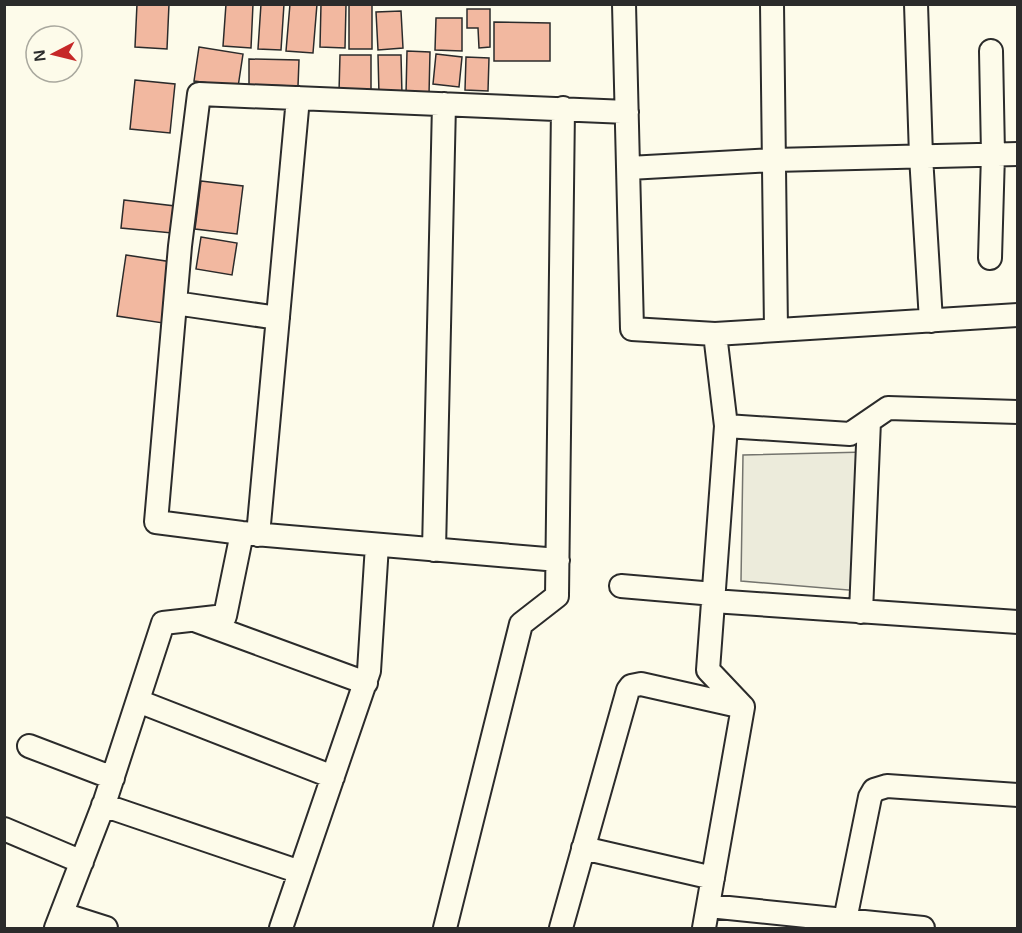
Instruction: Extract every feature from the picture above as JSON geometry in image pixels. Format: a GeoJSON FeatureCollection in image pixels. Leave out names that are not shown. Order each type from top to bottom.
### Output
{"type":"FeatureCollection","features":[{"type":"Feature","properties":{"kind":"street"},"geometry":{"type":"LineString","coordinates":[[624,4],[632,329],[716,334],[1017,315]]}},
{"type":"Feature","properties":{"kind":"street"},"geometry":{"type":"LineString","coordinates":[[772,4],[776,330]]}},
{"type":"Feature","properties":{"kind":"street"},"geometry":{"type":"LineString","coordinates":[[916,4],[921,156],[931,321]]}},
{"type":"Feature","properties":{"kind":"street"},"geometry":{"type":"LineString","coordinates":[[990,258],[993,154],[991,51]]}},
{"type":"Feature","properties":{"kind":"street"},"geometry":{"type":"LineString","coordinates":[[558,560],[250,534],[156,522],[180,246],[199,94],[627,112]]}},
{"type":"Feature","properties":{"kind":"street"},"geometry":{"type":"LineString","coordinates":[[106,928],[59,921],[104,805],[163,623],[225,616],[250,534],[278,318],[298,98]]}},
{"type":"Feature","properties":{"kind":"street"},"geometry":{"type":"LineString","coordinates":[[434,550],[444,104]]}},
{"type":"Feature","properties":{"kind":"street"},"geometry":{"type":"LineString","coordinates":[[445,928],[521,624],[557,596],[563,108]]}},
{"type":"Feature","properties":{"kind":"street"},"geometry":{"type":"LineString","coordinates":[[629,168],[774,160],[1017,153]]}},
{"type":"Feature","properties":{"kind":"street"},"geometry":{"type":"LineString","coordinates":[[175,303],[278,318]]}},
{"type":"Feature","properties":{"kind":"street"},"geometry":{"type":"LineString","coordinates":[[716,334],[726,426],[708,670],[743,707]]}},
{"type":"Feature","properties":{"kind":"street"},"geometry":{"type":"LineString","coordinates":[[726,426],[850,434],[888,408],[1017,412]]}},
{"type":"Feature","properties":{"kind":"street"},"geometry":{"type":"LineString","coordinates":[[861,612],[869,421]]}},
{"type":"Feature","properties":{"kind":"street"},"geometry":{"type":"LineString","coordinates":[[281,928],[366,683],[371,659],[376,545]]}},
{"type":"Feature","properties":{"kind":"street"},"geometry":{"type":"LineString","coordinates":[[621,586],[714,598],[861,612],[1017,622]]}},
{"type":"Feature","properties":{"kind":"street"},"geometry":{"type":"LineString","coordinates":[[193,620],[366,683]]}},
{"type":"Feature","properties":{"kind":"street"},"geometry":{"type":"LineString","coordinates":[[561,928],[628,690],[632,686],[641,684],[743,707]]}},
{"type":"Feature","properties":{"kind":"street"},"geometry":{"type":"LineString","coordinates":[[138,700],[333,777]]}},
{"type":"Feature","properties":{"kind":"street"},"geometry":{"type":"LineString","coordinates":[[704,928],[743,707]]}},
{"type":"Feature","properties":{"kind":"street"},"geometry":{"type":"LineString","coordinates":[[29,746],[113,778]]}},
{"type":"Feature","properties":{"kind":"street"},"geometry":{"type":"LineString","coordinates":[[845,920],[870,797],[874,790],[886,786],[1017,795]]}},
{"type":"Feature","properties":{"kind":"street"},"geometry":{"type":"LineString","coordinates":[[104,805],[300,872]]}},
{"type":"Feature","properties":{"kind":"street"},"geometry":{"type":"LineString","coordinates":[[4,829],[82,862]]}},
{"type":"Feature","properties":{"kind":"street"},"geometry":{"type":"LineString","coordinates":[[583,848],[713,878]]}},
{"type":"Feature","properties":{"kind":"street"},"geometry":{"type":"LineString","coordinates":[[709,906],[923,928]]}},
{"type":"Feature","properties":{"kind":"shaded area"},"geometry":{"type":"Polygon","coordinates":[[[866,452],[860,591],[741,581],[743,455],[866,452]]]}},
{"type":"Feature","properties":{"kind":"building"},"geometry":{"type":"Polygon","coordinates":[[[137,4],[169,4],[167,49],[135,47],[137,4]]]}},
{"type":"Feature","properties":{"kind":"building"},"geometry":{"type":"Polygon","coordinates":[[[226,4],[253,4],[251,48],[223,46],[226,4]]]}},
{"type":"Feature","properties":{"kind":"building"},"geometry":{"type":"Polygon","coordinates":[[[261,4],[284,4],[281,50],[258,49],[261,4]]]}},
{"type":"Feature","properties":{"kind":"building"},"geometry":{"type":"Polygon","coordinates":[[[290,4],[317,4],[313,53],[286,51],[290,4]]]}},
{"type":"Feature","properties":{"kind":"building"},"geometry":{"type":"Polygon","coordinates":[[[321,4],[346,5],[345,48],[320,47],[321,4]]]}},
{"type":"Feature","properties":{"kind":"building"},"geometry":{"type":"Polygon","coordinates":[[[349,4],[372,4],[372,49],[349,49],[349,4]]]}},
{"type":"Feature","properties":{"kind":"building"},"geometry":{"type":"Polygon","coordinates":[[[467,9],[490,9],[490,47],[479,48],[478,28],[467,28],[467,9]]]}},
{"type":"Feature","properties":{"kind":"building"},"geometry":{"type":"Polygon","coordinates":[[[401,11],[403,48],[378,50],[376,12],[401,11]]]}},
{"type":"Feature","properties":{"kind":"building"},"geometry":{"type":"Polygon","coordinates":[[[436,18],[462,18],[462,51],[435,50],[436,18]]]}},
{"type":"Feature","properties":{"kind":"building"},"geometry":{"type":"Polygon","coordinates":[[[494,22],[550,23],[550,61],[494,61],[494,22]]]}},
{"type":"Feature","properties":{"kind":"building"},"geometry":{"type":"Polygon","coordinates":[[[199,47],[243,54],[238,87],[194,81],[199,47]]]}},
{"type":"Feature","properties":{"kind":"building"},"geometry":{"type":"Polygon","coordinates":[[[407,51],[430,52],[429,95],[406,94],[407,51]]]}},
{"type":"Feature","properties":{"kind":"building"},"geometry":{"type":"Polygon","coordinates":[[[436,54],[462,57],[459,87],[433,84],[436,54]]]}},
{"type":"Feature","properties":{"kind":"building"},"geometry":{"type":"Polygon","coordinates":[[[340,55],[371,55],[371,92],[339,92],[340,55]]]}},
{"type":"Feature","properties":{"kind":"building"},"geometry":{"type":"Polygon","coordinates":[[[378,55],[401,55],[402,95],[379,95],[378,55]]]}},
{"type":"Feature","properties":{"kind":"building"},"geometry":{"type":"Polygon","coordinates":[[[466,57],[489,58],[488,91],[465,90],[466,57]]]}},
{"type":"Feature","properties":{"kind":"building"},"geometry":{"type":"Polygon","coordinates":[[[249,59],[299,60],[298,86],[249,85],[249,59]]]}},
{"type":"Feature","properties":{"kind":"building"},"geometry":{"type":"Polygon","coordinates":[[[135,80],[175,84],[170,133],[130,129],[135,80]]]}},
{"type":"Feature","properties":{"kind":"building"},"geometry":{"type":"Polygon","coordinates":[[[201,181],[243,186],[237,234],[195,229],[201,181]]]}},
{"type":"Feature","properties":{"kind":"building"},"geometry":{"type":"Polygon","coordinates":[[[124,200],[175,206],[172,233],[121,228],[124,200]]]}},
{"type":"Feature","properties":{"kind":"building"},"geometry":{"type":"Polygon","coordinates":[[[201,237],[237,243],[232,275],[196,269],[201,237]]]}},
{"type":"Feature","properties":{"kind":"building"},"geometry":{"type":"Polygon","coordinates":[[[126,255],[172,262],[163,323],[117,316],[126,255]]]}}]}
